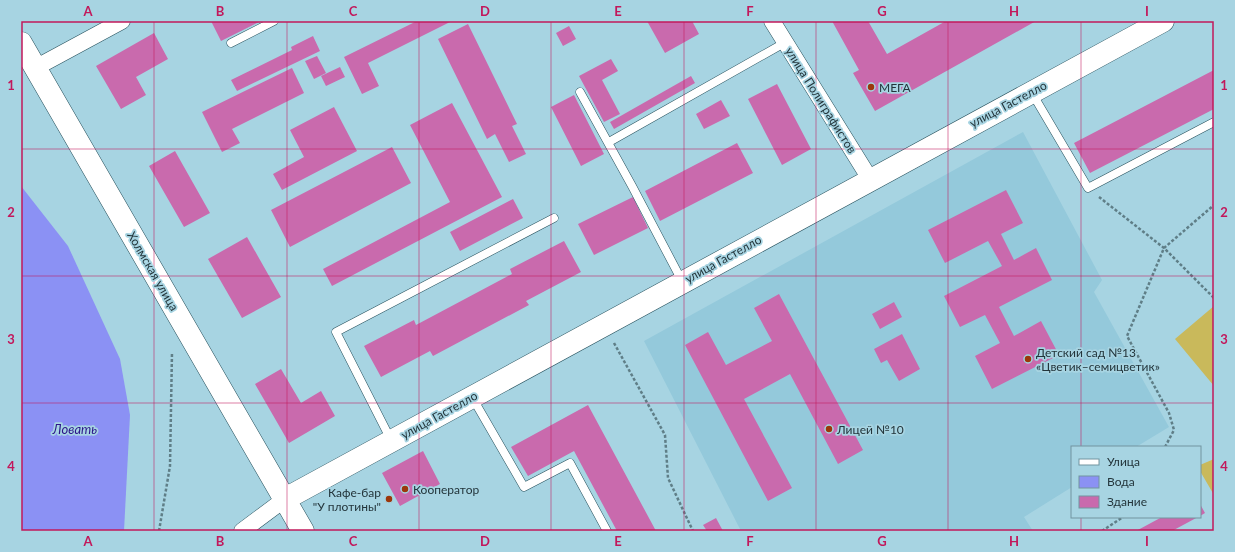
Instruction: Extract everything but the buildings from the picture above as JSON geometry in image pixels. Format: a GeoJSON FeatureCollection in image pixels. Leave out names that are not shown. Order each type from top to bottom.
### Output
{"type":"FeatureCollection","features":[{"type":"Feature","properties":{"kind":"main road","name":"улица Гастелло"},"geometry":{"type":"LineString","coordinates":[[285,499],[1162,21]]}},
{"type":"Feature","properties":{"kind":"main road","name":"Холмская улица"},"geometry":{"type":"LineString","coordinates":[[21,44],[285,499],[302,531]]}},
{"type":"Feature","properties":{"kind":"street"},"geometry":{"type":"LineString","coordinates":[[35,68],[122,21]]}},
{"type":"Feature","properties":{"kind":"street","name":"улица Полиграфистов"},"geometry":{"type":"LineString","coordinates":[[772,21],[870,179]]}},
{"type":"Feature","properties":{"kind":"street"},"geometry":{"type":"LineString","coordinates":[[242,531],[285,499]]}},
{"type":"Feature","properties":{"kind":"lane"},"geometry":{"type":"LineString","coordinates":[[231,43],[274,21]]}},
{"type":"Feature","properties":{"kind":"lane"},"geometry":{"type":"LineString","coordinates":[[609,142],[786,42]]}},
{"type":"Feature","properties":{"kind":"lane"},"geometry":{"type":"LineString","coordinates":[[580,92],[609,142],[682,282]]}},
{"type":"Feature","properties":{"kind":"lane"},"geometry":{"type":"LineString","coordinates":[[1031,92],[1088,188],[1214,122]]}},
{"type":"Feature","properties":{"kind":"lane"},"geometry":{"type":"LineString","coordinates":[[391,441],[336,332],[554,218]]}},
{"type":"Feature","properties":{"kind":"lane"},"geometry":{"type":"LineString","coordinates":[[472,397],[524,486],[570,462],[607,531]]}},
{"type":"Feature","properties":{"kind":"path"},"geometry":{"type":"LineString","coordinates":[[1088,188],[1164,248],[1214,298]]}},
{"type":"Feature","properties":{"kind":"path"},"geometry":{"type":"LineString","coordinates":[[1166,446],[1174,430],[1169,413],[1126,336],[1164,248],[1214,205]]}},
{"type":"Feature","properties":{"kind":"path"},"geometry":{"type":"LineString","coordinates":[[604,324],[664,436],[668,478],[693,531]]}},
{"type":"Feature","properties":{"kind":"path"},"geometry":{"type":"LineString","coordinates":[[159,531],[170,466],[172,352]]}},
{"type":"Feature","properties":{"kind":"path"},"geometry":{"type":"LineString","coordinates":[[1102,531],[1122,518]]}},
{"type":"Feature","properties":{"kind":"shaded area"},"geometry":{"type":"Polygon","coordinates":[[[1023,132],[1102,280],[1094,292],[1169,427],[1138,446],[1071,446],[1071,488],[1024,517],[1033,531],[741,531],[644,341],[1023,132]]]}},
{"type":"Feature","properties":{"kind":"shaded area"},"geometry":{"type":"Polygon","coordinates":[[[1214,306],[1214,386],[1175,339],[1214,306]]]}},
{"type":"Feature","properties":{"kind":"shaded area"},"geometry":{"type":"Polygon","coordinates":[[[1214,459],[1214,495],[1201,473],[1201,465],[1214,459]]]}},
{"type":"Feature","properties":{"kind":"water","name":"Ловать"},"geometry":{"type":"Polygon","coordinates":[[[21,186],[68,246],[120,359],[130,415],[124,531],[21,531],[21,186]]]}},
{"type":"Feature","properties":{"kind":"place","name":"МЕГА"},"geometry":{"type":"Point","coordinates":[871,87]}},
{"type":"Feature","properties":{"kind":"place","name":"Детский сад №13 «Цветик–семицветик»"},"geometry":{"type":"Point","coordinates":[1028,359]}},
{"type":"Feature","properties":{"kind":"place","name":"Лицей №10"},"geometry":{"type":"Point","coordinates":[829,429]}},
{"type":"Feature","properties":{"kind":"place","name":"Кооператор"},"geometry":{"type":"Point","coordinates":[405,489]}},
{"type":"Feature","properties":{"kind":"place","name":"Кафе-бар \"У плотины\""},"geometry":{"type":"Point","coordinates":[389,499]}}]}
